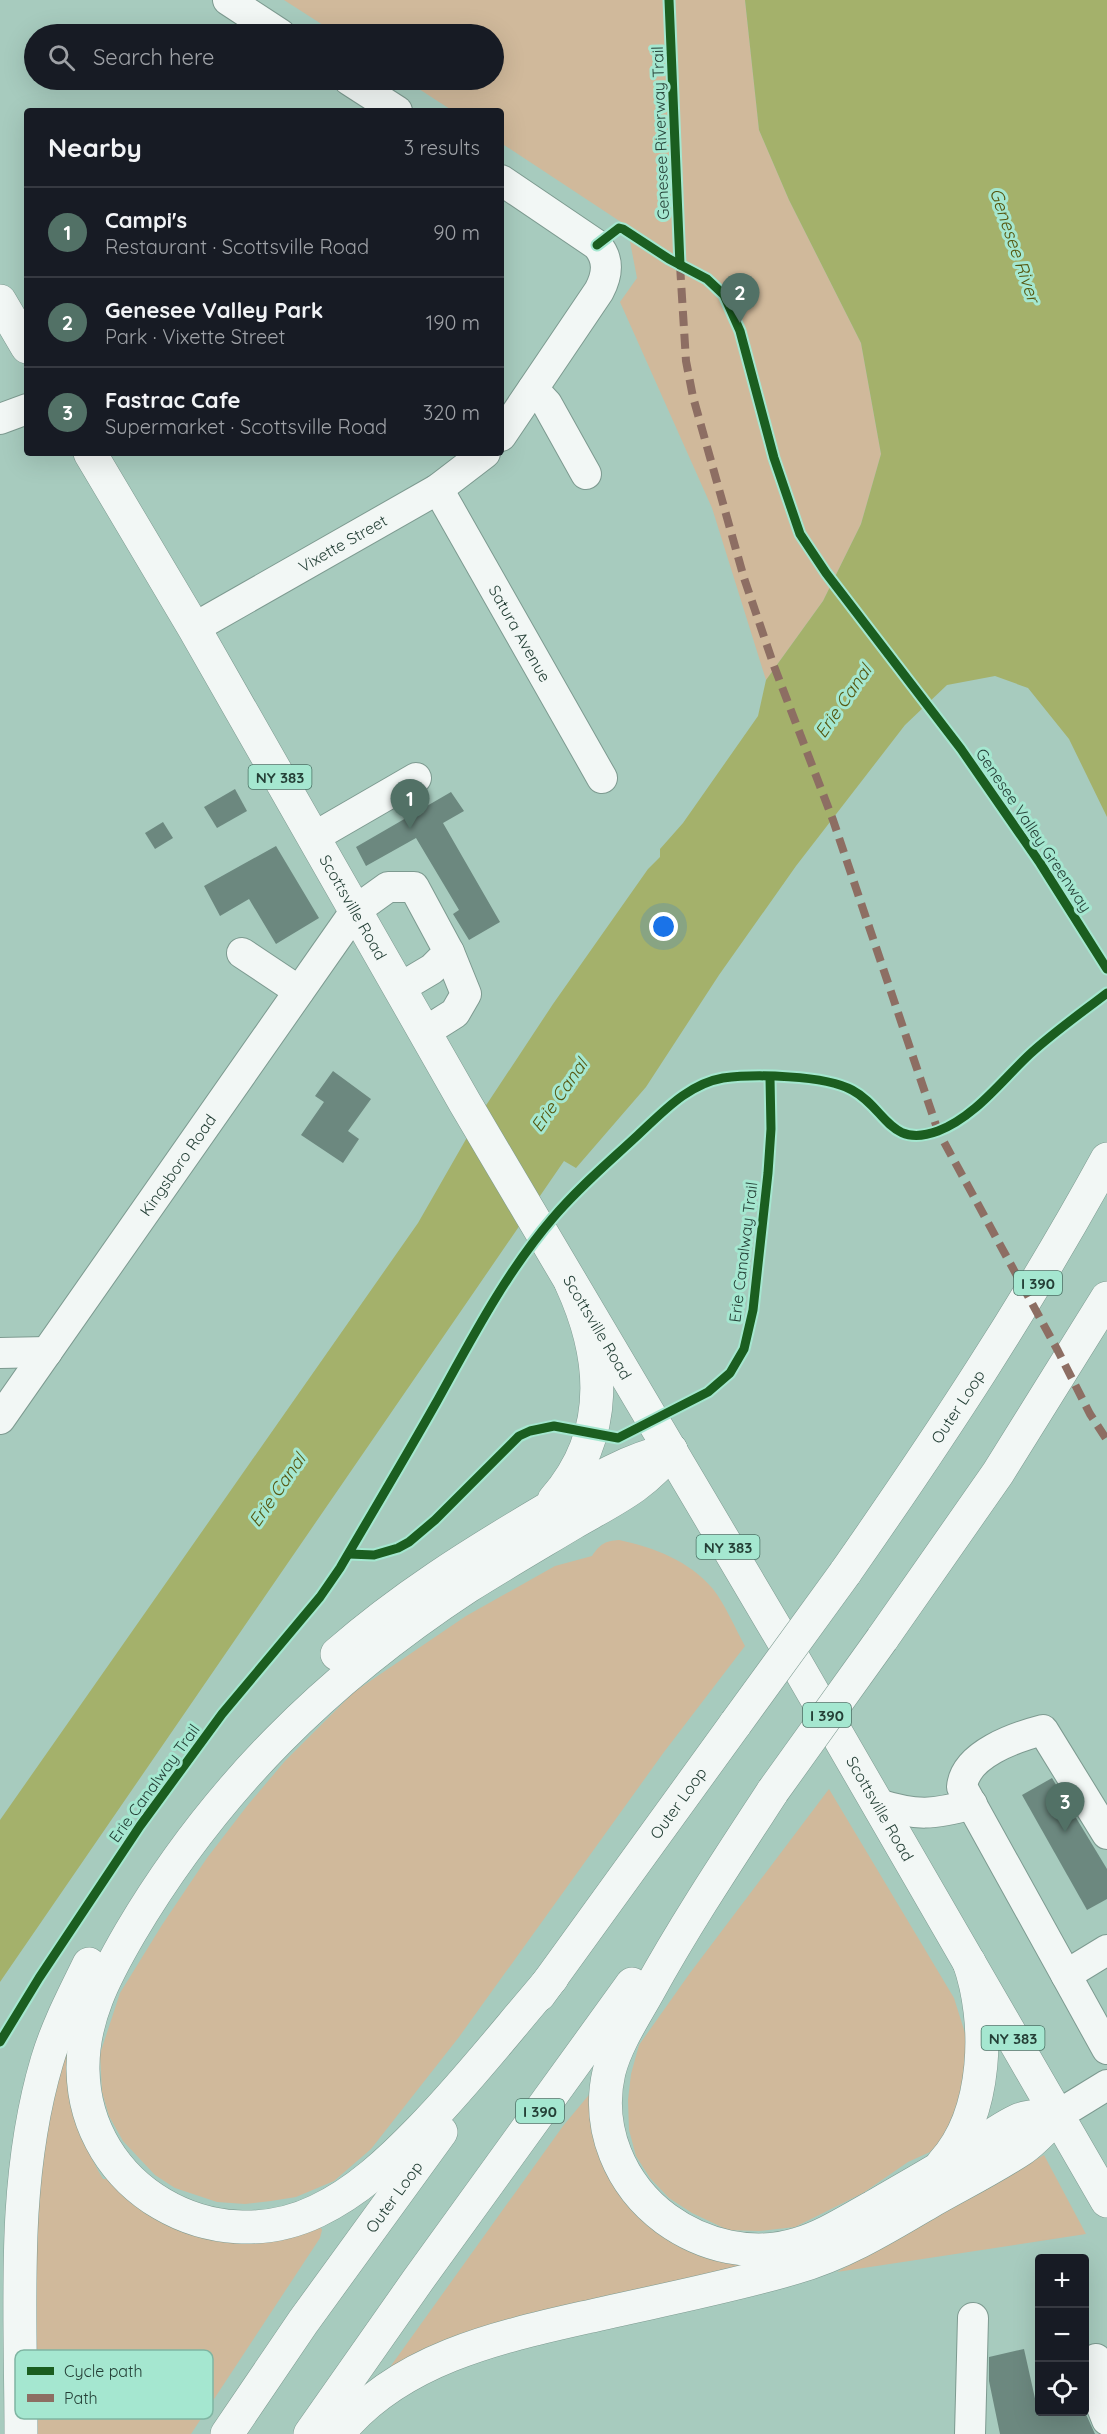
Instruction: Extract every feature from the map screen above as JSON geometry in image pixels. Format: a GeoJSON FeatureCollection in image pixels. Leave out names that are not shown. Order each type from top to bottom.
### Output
{"type":"FeatureCollection","features":[{"type":"Feature","properties":{"kind":"main road"},"geometry":{"type":"LineString","coordinates":[[0,300],[24,342]]}},
{"type":"Feature","properties":{"kind":"main road","name":"Scottsville Road"},"geometry":{"type":"LineString","coordinates":[[92,456],[194,628],[465,1103],[671,1450],[1107,2200]]}},
{"type":"Feature","properties":{"kind":"main road","name":"Outer Loop"},"geometry":{"type":"LineString","coordinates":[[227,2434],[298,2329],[845,1572],[962,1403],[1032,1292],[1107,1159]]}},
{"type":"Feature","properties":{"kind":"main road"},"geometry":{"type":"LineString","coordinates":[[540,1514],[561,1492],[579,1464],[595,1414],[598,1378],[595,1358],[585,1317],[571,1283]]}},
{"type":"Feature","properties":{"kind":"main road","name":"I 390"},"geometry":{"type":"LineString","coordinates":[[310,2434],[418,2280],[882,1640],[998,1473],[1107,1298]]}},
{"type":"Feature","properties":{"kind":"main road"},"geometry":{"type":"LineString","coordinates":[[21,2350],[23,2186],[29,2134],[40,2084],[53,2043],[78,1986],[105,1934],[151,1863],[202,1794],[285,1702],[344,1648],[401,1603],[479,1549],[620,1466],[671,1450]]}},
{"type":"Feature","properties":{"kind":"main road"},"geometry":{"type":"LineString","coordinates":[[552,1978],[453,2095],[401,2149],[347,2194],[302,2218],[272,2226],[242,2228],[210,2224],[166,2208],[138,2188],[121,2169],[105,2147],[89,2112],[82,2073],[85,2036],[96,1998],[106,1977],[145,1908],[180,1857],[256,1763],[303,1713],[382,1646],[481,1579],[635,1487],[661,1464],[671,1450]]}},
{"type":"Feature","properties":{"kind":"main road"},"geometry":{"type":"LineString","coordinates":[[773,1791],[672,1950],[634,2017],[613,2060],[607,2085],[606,2112],[610,2138],[619,2163],[632,2186],[671,2223],[710,2242],[753,2250],[789,2247],[813,2239],[933,2172],[1021,2119],[1058,2115]]}},
{"type":"Feature","properties":{"kind":"main road"},"geometry":{"type":"LineString","coordinates":[[933,2172],[949,2156],[960,2137],[978,2084],[982,2023],[978,1993],[969,1962]]}},
{"type":"Feature","properties":{"kind":"main road"},"geometry":{"type":"LineString","coordinates":[[338,2434],[362,2409],[389,2388],[426,2366],[468,2348],[522,2331],[794,2268],[842,2252],[888,2228],[1023,2148],[1058,2115]]}},
{"type":"Feature","properties":{"kind":"street"},"geometry":{"type":"LineString","coordinates":[[228,0],[265,24]]}},
{"type":"Feature","properties":{"kind":"street"},"geometry":{"type":"LineString","coordinates":[[364,90],[392,108]]}},
{"type":"Feature","properties":{"kind":"street"},"geometry":{"type":"LineString","coordinates":[[504,182],[591,240],[601,250],[606,262],[606,276],[599,291],[504,432]]}},
{"type":"Feature","properties":{"kind":"street"},"geometry":{"type":"LineString","coordinates":[[533,389],[547,404],[586,474]]}},
{"type":"Feature","properties":{"kind":"street"},"geometry":{"type":"LineString","coordinates":[[0,419],[24,410]]}},
{"type":"Feature","properties":{"kind":"street","name":"Vixette Street"},"geometry":{"type":"LineString","coordinates":[[194,628],[438,489],[481,456]]}},
{"type":"Feature","properties":{"kind":"street","name":"Satura Avenue"},"geometry":{"type":"LineString","coordinates":[[438,489],[602,778]]}},
{"type":"Feature","properties":{"kind":"street"},"geometry":{"type":"LineString","coordinates":[[314,837],[416,778]]}},
{"type":"Feature","properties":{"kind":"street","name":"Kingsboro Road"},"geometry":{"type":"LineString","coordinates":[[0,1419],[356,910],[388,887],[414,887],[449,952]]}},
{"type":"Feature","properties":{"kind":"street"},"geometry":{"type":"LineString","coordinates":[[400,988],[432,969],[449,952],[466,994],[455,1013],[425,1032]]}},
{"type":"Feature","properties":{"kind":"street"},"geometry":{"type":"LineString","coordinates":[[242,953],[299,991]]}},
{"type":"Feature","properties":{"kind":"street"},"geometry":{"type":"LineString","coordinates":[[0,1353],[47,1352]]}},
{"type":"Feature","properties":{"kind":"street"},"geometry":{"type":"LineString","coordinates":[[1106,2045],[962,1786],[963,1776],[975,1760],[1016,1737],[1043,1730],[1107,1834]]}},
{"type":"Feature","properties":{"kind":"street"},"geometry":{"type":"LineString","coordinates":[[1080,1789],[1082,1812],[1107,1857]]}},
{"type":"Feature","properties":{"kind":"street"},"geometry":{"type":"LineString","coordinates":[[878,1804],[902,1812],[935,1814],[972,1804]]}},
{"type":"Feature","properties":{"kind":"street"},"geometry":{"type":"LineString","coordinates":[[1066,1975],[1105,1956]]}},
{"type":"Feature","properties":{"kind":"street"},"geometry":{"type":"LineString","coordinates":[[1058,2115],[1107,2085]]}},
{"type":"Feature","properties":{"kind":"street"},"geometry":{"type":"LineString","coordinates":[[970,2434],[973,2318]]}},
{"type":"Feature","properties":{"kind":"street"},"geometry":{"type":"LineString","coordinates":[[1096,2357],[1098,2397],[1107,2420]]}},
{"type":"Feature","properties":{"kind":"shaded area"},"geometry":{"type":"Polygon","coordinates":[[[284,0],[745,0],[759,130],[789,200],[861,343],[881,454],[861,524],[823,601],[766,680],[712,508],[620,302],[637,278],[627,226],[504,145],[504,108],[448,108],[420,90],[504,90],[504,24],[321,24],[284,0]]]}},
{"type":"Feature","properties":{"kind":"shaded area"},"geometry":{"type":"Polygon","coordinates":[[[619,1540],[658,1551],[682,1563],[704,1579],[722,1603],[745,1646],[664,1752],[459,2037],[371,2149],[334,2181],[296,2197],[271,2201],[245,2204],[217,2202],[175,2188],[155,2175],[123,2141],[109,2116],[102,2092],[100,2054],[120,1993],[207,1858],[285,1761],[354,1692],[466,1616],[555,1566],[592,1556],[603,1544],[619,1540]]]}},
{"type":"Feature","properties":{"kind":"shaded area"},"geometry":{"type":"Polygon","coordinates":[[[829,1789],[954,1998],[965,2033],[970,2065],[965,2090],[943,2141],[930,2152],[908,2162],[863,2193],[795,2227],[759,2231],[728,2230],[692,2213],[669,2198],[650,2178],[636,2156],[629,2130],[628,2100],[631,2074],[639,2045],[690,1973],[829,1789]]]}},
{"type":"Feature","properties":{"kind":"shaded area"},"geometry":{"type":"Polygon","coordinates":[[[71,2035],[69,2075],[74,2110],[85,2143],[103,2179],[115,2179],[135,2197],[318,2222],[322,2230],[320,2238],[213,2401],[213,2350],[31,2350],[40,2129],[71,2035]]]}},
{"type":"Feature","properties":{"kind":"shaded area"},"geometry":{"type":"Polygon","coordinates":[[[593,2090],[623,2190],[781,2262],[380,2381],[563,2126],[593,2090]]]}},
{"type":"Feature","properties":{"kind":"shaded area"},"geometry":{"type":"Polygon","coordinates":[[[1044,2155],[1086,2234],[837,2272],[1044,2155]]]}},
{"type":"Feature","properties":{"kind":"shaded area"},"geometry":{"type":"Polygon","coordinates":[[[32,2419],[201,2419],[191,2434],[32,2434],[32,2419]]]}},
{"type":"Feature","properties":{"kind":"water"},"geometry":{"type":"Polygon","coordinates":[[[745,0],[1107,0],[1107,817],[1069,739],[1028,688],[995,676],[947,685],[905,725],[796,866],[719,975],[646,1087],[576,1168],[564,1161],[0,1982],[0,1820],[418,1223],[481,1113],[553,1004],[648,869],[660,857],[660,849],[683,823],[758,716],[766,680],[823,601],[861,524],[881,454],[861,343],[789,200],[759,130],[745,0]]]}},
{"type":"Feature","properties":{"kind":"building"},"geometry":{"type":"Polygon","coordinates":[[[235,789],[247,811],[217,828],[204,807],[235,789]]]}},
{"type":"Feature","properties":{"kind":"building"},"geometry":{"type":"Polygon","coordinates":[[[451,792],[464,811],[443,823],[500,922],[469,940],[453,914],[459,910],[416,838],[366,866],[356,847],[451,792]]]}},
{"type":"Feature","properties":{"kind":"building"},"geometry":{"type":"Polygon","coordinates":[[[163,822],[173,838],[155,849],[145,833],[163,822]]]}},
{"type":"Feature","properties":{"kind":"building"},"geometry":{"type":"Polygon","coordinates":[[[276,846],[319,918],[276,944],[249,899],[220,916],[204,886],[276,846]]]}},
{"type":"Feature","properties":{"kind":"building"},"geometry":{"type":"Polygon","coordinates":[[[333,1071],[371,1099],[348,1131],[359,1139],[343,1163],[301,1135],[324,1102],[315,1096],[333,1071]]]}},
{"type":"Feature","properties":{"kind":"building"},"geometry":{"type":"Polygon","coordinates":[[[1052,1778],[1107,1869],[1107,1899],[1087,1910],[1022,1795],[1052,1778]]]}},
{"type":"Feature","properties":{"kind":"building"},"geometry":{"type":"Polygon","coordinates":[[[1024,2349],[1035,2398],[1035,2416],[1087,2416],[1095,2434],[1000,2434],[989,2381],[989,2357],[1024,2349]]]}},
{"type":"Feature","properties":{"kind":"marked path"},"geometry":{"type":"LineString","coordinates":[[680,265],[686,361],[693,397],[744,578],[774,666],[833,820],[938,1131],[1090,1414],[1107,1440]]}},
{"type":"Feature","properties":{"kind":"cycle path","name":"Genesee Riverway Trail"},"geometry":{"type":"LineString","coordinates":[[669,0],[680,265]]}},
{"type":"Feature","properties":{"kind":"cycle path","name":"Genesee Valley Greenway"},"geometry":{"type":"LineString","coordinates":[[597,245],[619,228],[623,229],[669,259],[707,279],[724,295],[740,331],[774,458],[800,534],[826,573],[961,749],[1040,863],[1107,969]]}},
{"type":"Feature","properties":{"kind":"cycle path","name":"Erie Canalway Trail"},"geometry":{"type":"LineString","coordinates":[[0,2042],[39,1978],[140,1826],[222,1714],[320,1597],[340,1568],[519,1262],[552,1219],[594,1176],[677,1100],[698,1086],[723,1078],[770,1076],[825,1081],[852,1090],[898,1131],[909,1135],[938,1131],[964,1117],[1039,1046],[1107,993]]}},
{"type":"Feature","properties":{"kind":"cycle path","name":"Erie Canalway Trail"},"geometry":{"type":"LineString","coordinates":[[349,1554],[374,1555],[409,1542],[435,1520],[519,1436],[554,1426],[618,1438],[708,1392],[730,1373],[744,1349],[753,1310],[768,1173],[771,1129],[770,1078]]}},
{"type":"Feature","properties":{"kind":"place","name":"Genesee Valley Park"},"geometry":{"type":"Point","coordinates":[740,323]}},
{"type":"Feature","properties":{"kind":"place","name":"Campi's"},"geometry":{"type":"Point","coordinates":[410,829]}},
{"type":"Feature","properties":{"kind":"place","name":"Fastrac Cafe"},"geometry":{"type":"Point","coordinates":[1065,1832]}},
{"type":"Feature","properties":{"kind":"water label","name":"Genesee River"},"geometry":{"type":"Point","coordinates":[1015,245]}},
{"type":"Feature","properties":{"kind":"water label","name":"Erie Canal"},"geometry":{"type":"Point","coordinates":[843,701]}},
{"type":"Feature","properties":{"kind":"water label","name":"Erie Canal"},"geometry":{"type":"Point","coordinates":[559,1095]}},
{"type":"Feature","properties":{"kind":"water label","name":"Erie Canal"},"geometry":{"type":"Point","coordinates":[277,1490]}}]}
